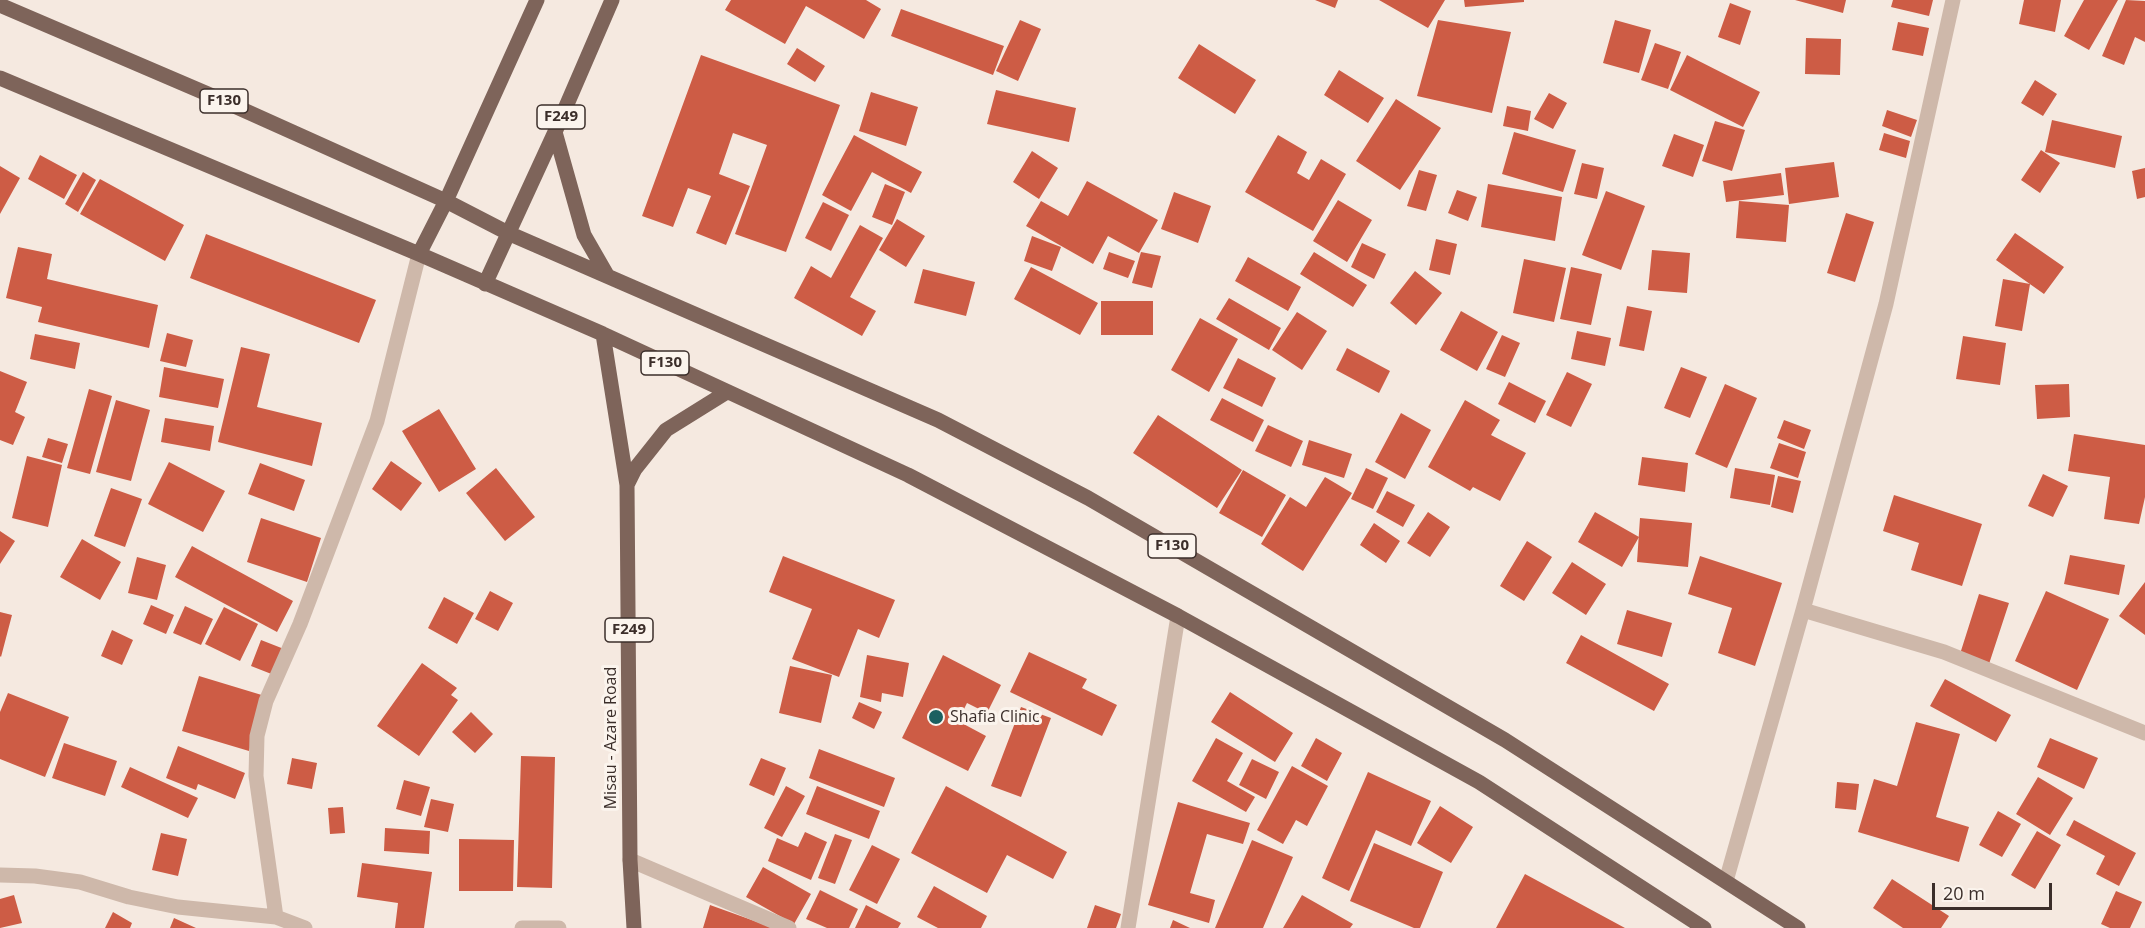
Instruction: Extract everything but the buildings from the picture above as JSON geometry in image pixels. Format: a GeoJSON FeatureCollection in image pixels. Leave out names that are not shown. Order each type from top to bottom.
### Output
{"type":"FeatureCollection","features":[{"type":"Feature","properties":{"kind":"main road"},"geometry":{"type":"LineString","coordinates":[[419,254],[446,201],[537,0]]}},
{"type":"Feature","properties":{"kind":"main road","name":"F249"},"geometry":{"type":"LineString","coordinates":[[485,284],[555,132],[612,0]]}},
{"type":"Feature","properties":{"kind":"main road","name":"F130"},"geometry":{"type":"LineString","coordinates":[[0,5],[210,95],[446,201],[508,233],[938,420],[1088,498],[1505,740],[1798,928]]}},
{"type":"Feature","properties":{"kind":"main road","name":"F130"},"geometry":{"type":"LineString","coordinates":[[0,78],[603,334],[908,475],[1178,616],[1479,782],[1700,927]]}},
{"type":"Feature","properties":{"kind":"main road"},"geometry":{"type":"LineString","coordinates":[[555,132],[584,235],[607,275]]}},
{"type":"Feature","properties":{"kind":"main road","name":"Misau - Azare Road"},"geometry":{"type":"LineString","coordinates":[[603,334],[627,485],[630,860],[634,928]]}},
{"type":"Feature","properties":{"kind":"main road"},"geometry":{"type":"LineString","coordinates":[[627,485],[635,469],[666,430],[727,393]]}},
{"type":"Feature","properties":{"kind":"street"},"geometry":{"type":"LineString","coordinates":[[1726,881],[1886,304],[1953,0]]}},
{"type":"Feature","properties":{"kind":"street"},"geometry":{"type":"LineString","coordinates":[[276,917],[256,776],[257,736],[266,701],[300,624],[377,421],[419,254]]}},
{"type":"Feature","properties":{"kind":"street"},"geometry":{"type":"LineString","coordinates":[[1803,610],[1944,652],[2145,733]]}},
{"type":"Feature","properties":{"kind":"street"},"geometry":{"type":"LineString","coordinates":[[1128,928],[1178,616]]}},
{"type":"Feature","properties":{"kind":"street"},"geometry":{"type":"LineString","coordinates":[[630,860],[789,928]]}},
{"type":"Feature","properties":{"kind":"street"},"geometry":{"type":"LineString","coordinates":[[0,875],[35,876],[80,882],[129,897],[178,907],[276,917],[305,928]]}},
{"type":"Feature","properties":{"kind":"street"},"geometry":{"type":"LineString","coordinates":[[522,928],[559,928]]}},
{"type":"Feature","properties":{"kind":"place","name":"Shafia Clinic"},"geometry":{"type":"Point","coordinates":[936,717]}}]}
